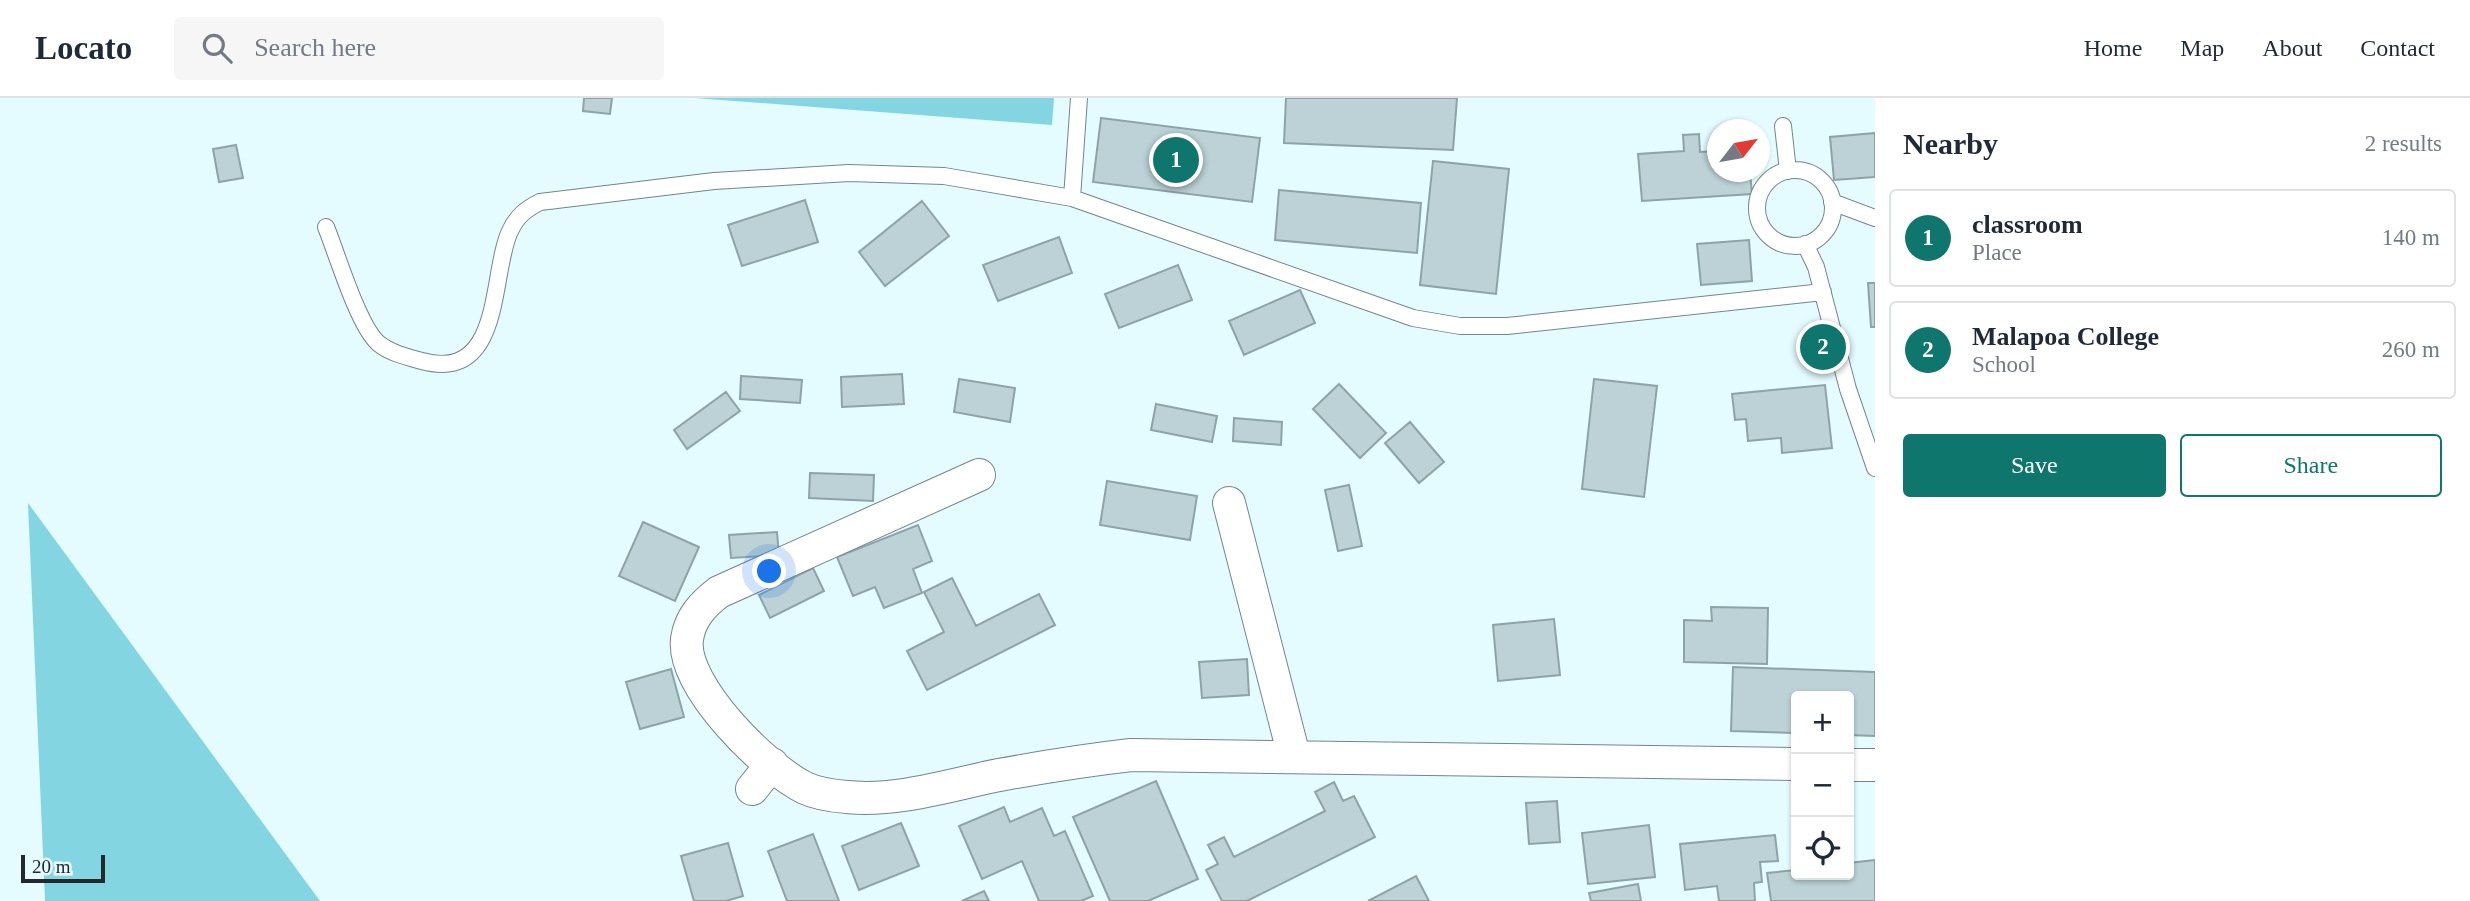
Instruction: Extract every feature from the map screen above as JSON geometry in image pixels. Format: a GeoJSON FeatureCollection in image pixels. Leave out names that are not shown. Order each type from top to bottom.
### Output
{"type":"FeatureCollection","features":[{"type":"Feature","properties":{"kind":"street"},"geometry":{"type":"LineString","coordinates":[[979,475],[746,579],[704,603],[692,621],[686,640],[690,662],[700,686],[736,732],[772,764],[807,789],[849,797],[921,792],[1070,762],[1131,755],[1791,764]]}},
{"type":"Feature","properties":{"kind":"street"},"geometry":{"type":"LineString","coordinates":[[1229,503],[1294,756]]}},
{"type":"Feature","properties":{"kind":"street"},"geometry":{"type":"LineString","coordinates":[[752,789],[772,764]]}},
{"type":"Feature","properties":{"kind":"street"},"geometry":{"type":"LineString","coordinates":[[1854,765],[1875,765]]}},
{"type":"Feature","properties":{"kind":"lane"},"geometry":{"type":"LineString","coordinates":[[1072,198],[1079,98]]}},
{"type":"Feature","properties":{"kind":"lane"},"geometry":{"type":"LineString","coordinates":[[1783,125],[1788,171]]}},
{"type":"Feature","properties":{"kind":"lane"},"geometry":{"type":"LineString","coordinates":[[1788,171],[1807,172],[1817,177],[1824,184],[1832,202],[1827,229],[1814,241],[1805,244],[1785,245],[1776,240],[1762,226],[1758,216],[1757,206],[1763,187],[1778,174],[1788,171]]}},
{"type":"Feature","properties":{"kind":"lane"},"geometry":{"type":"LineString","coordinates":[[326,227],[371,335],[388,349],[430,363],[448,362],[463,357],[480,342],[492,316],[509,234],[517,218],[540,202],[714,181],[849,173],[944,176],[1072,198],[1413,318],[1460,326],[1507,326],[1823,292]]}},
{"type":"Feature","properties":{"kind":"lane"},"geometry":{"type":"LineString","coordinates":[[1832,202],[1875,218]]}},
{"type":"Feature","properties":{"kind":"lane"},"geometry":{"type":"LineString","coordinates":[[1805,244],[1823,292],[1848,389],[1875,468]]}},
{"type":"Feature","properties":{"kind":"shaded area"},"geometry":{"type":"Polygon","coordinates":[[[695,98],[1054,98],[1052,125],[695,98]]]}},
{"type":"Feature","properties":{"kind":"shaded area"},"geometry":{"type":"Polygon","coordinates":[[[28,503],[320,901],[45,901],[28,503]]]}},
{"type":"Feature","properties":{"kind":"building"},"geometry":{"type":"Polygon","coordinates":[[[584,98],[612,98],[610,114],[583,111],[584,98]]]}},
{"type":"Feature","properties":{"kind":"building"},"geometry":{"type":"Polygon","coordinates":[[[1286,98],[1457,98],[1453,150],[1284,143],[1286,98]]]}},
{"type":"Feature","properties":{"kind":"building"},"geometry":{"type":"Polygon","coordinates":[[[1101,118],[1260,138],[1252,202],[1093,182],[1101,118]]]}},
{"type":"Feature","properties":{"kind":"building"},"geometry":{"type":"Polygon","coordinates":[[[1875,133],[1875,177],[1834,180],[1830,137],[1875,133]]]}},
{"type":"Feature","properties":{"kind":"building"},"geometry":{"type":"Polygon","coordinates":[[[1699,134],[1700,152],[1707,152],[1707,182],[1751,182],[1752,194],[1642,201],[1638,154],[1684,151],[1683,135],[1699,134]]]}},
{"type":"Feature","properties":{"kind":"building"},"geometry":{"type":"Polygon","coordinates":[[[236,145],[243,178],[219,182],[213,149],[236,145]]]}},
{"type":"Feature","properties":{"kind":"building"},"geometry":{"type":"Polygon","coordinates":[[[1433,161],[1509,169],[1496,294],[1420,285],[1433,161]]]}},
{"type":"Feature","properties":{"kind":"building"},"geometry":{"type":"Polygon","coordinates":[[[1279,190],[1421,203],[1417,253],[1275,240],[1279,190]]]}},
{"type":"Feature","properties":{"kind":"building"},"geometry":{"type":"Polygon","coordinates":[[[805,200],[818,242],[742,266],[728,225],[805,200]]]}},
{"type":"Feature","properties":{"kind":"building"},"geometry":{"type":"Polygon","coordinates":[[[922,201],[949,236],[885,286],[859,252],[922,201]]]}},
{"type":"Feature","properties":{"kind":"building"},"geometry":{"type":"Polygon","coordinates":[[[1059,237],[1072,273],[998,301],[983,265],[1059,237]]]}},
{"type":"Feature","properties":{"kind":"building"},"geometry":{"type":"Polygon","coordinates":[[[1749,240],[1752,281],[1701,285],[1697,244],[1749,240]]]}},
{"type":"Feature","properties":{"kind":"building"},"geometry":{"type":"Polygon","coordinates":[[[1178,265],[1192,300],[1119,328],[1105,294],[1178,265]]]}},
{"type":"Feature","properties":{"kind":"building"},"geometry":{"type":"Polygon","coordinates":[[[1868,283],[1875,283],[1875,327],[1871,327],[1868,283]]]}},
{"type":"Feature","properties":{"kind":"building"},"geometry":{"type":"Polygon","coordinates":[[[1300,290],[1315,323],[1244,355],[1229,321],[1300,290]]]}},
{"type":"Feature","properties":{"kind":"building"},"geometry":{"type":"Polygon","coordinates":[[[902,374],[904,404],[842,407],[841,377],[902,374]]]}},
{"type":"Feature","properties":{"kind":"building"},"geometry":{"type":"Polygon","coordinates":[[[741,376],[802,380],[800,403],[740,399],[741,376]]]}},
{"type":"Feature","properties":{"kind":"building"},"geometry":{"type":"Polygon","coordinates":[[[959,379],[1015,388],[1010,422],[954,412],[959,379]]]}},
{"type":"Feature","properties":{"kind":"building"},"geometry":{"type":"Polygon","coordinates":[[[1594,379],[1657,386],[1644,497],[1582,489],[1594,379]]]}},
{"type":"Feature","properties":{"kind":"building"},"geometry":{"type":"Polygon","coordinates":[[[1339,384],[1386,433],[1360,458],[1313,409],[1339,384]]]}},
{"type":"Feature","properties":{"kind":"building"},"geometry":{"type":"Polygon","coordinates":[[[1825,385],[1832,448],[1782,453],[1781,438],[1748,441],[1746,419],[1735,420],[1732,394],[1825,385]]]}},
{"type":"Feature","properties":{"kind":"building"},"geometry":{"type":"Polygon","coordinates":[[[726,392],[740,411],[687,449],[674,430],[726,392]]]}},
{"type":"Feature","properties":{"kind":"building"},"geometry":{"type":"Polygon","coordinates":[[[1156,404],[1217,416],[1212,442],[1151,430],[1156,404]]]}},
{"type":"Feature","properties":{"kind":"building"},"geometry":{"type":"Polygon","coordinates":[[[1234,418],[1282,422],[1281,445],[1233,441],[1234,418]]]}},
{"type":"Feature","properties":{"kind":"building"},"geometry":{"type":"Polygon","coordinates":[[[1410,422],[1444,462],[1419,483],[1385,443],[1410,422]]]}},
{"type":"Feature","properties":{"kind":"building"},"geometry":{"type":"Polygon","coordinates":[[[810,473],[874,475],[873,501],[809,498],[810,473]]]}},
{"type":"Feature","properties":{"kind":"building"},"geometry":{"type":"Polygon","coordinates":[[[1107,481],[1197,496],[1190,540],[1100,525],[1107,481]]]}},
{"type":"Feature","properties":{"kind":"building"},"geometry":{"type":"Polygon","coordinates":[[[1349,485],[1362,546],[1338,551],[1325,490],[1349,485]]]}},
{"type":"Feature","properties":{"kind":"building"},"geometry":{"type":"Polygon","coordinates":[[[643,522],[699,547],[675,601],[619,576],[643,522]]]}},
{"type":"Feature","properties":{"kind":"building"},"geometry":{"type":"Polygon","coordinates":[[[918,525],[932,561],[913,569],[922,593],[884,608],[875,587],[853,596],[837,557],[918,525]]]}},
{"type":"Feature","properties":{"kind":"building"},"geometry":{"type":"Polygon","coordinates":[[[777,532],[779,555],[731,558],[729,535],[777,532]]]}},
{"type":"Feature","properties":{"kind":"building"},"geometry":{"type":"Polygon","coordinates":[[[813,568],[824,591],[770,618],[759,595],[813,568]]]}},
{"type":"Feature","properties":{"kind":"building"},"geometry":{"type":"Polygon","coordinates":[[[952,578],[976,626],[1039,594],[1055,625],[927,690],[907,651],[944,632],[924,592],[952,578]]]}},
{"type":"Feature","properties":{"kind":"building"},"geometry":{"type":"Polygon","coordinates":[[[1711,607],[1768,608],[1767,664],[1684,662],[1684,620],[1712,621],[1711,607]]]}},
{"type":"Feature","properties":{"kind":"building"},"geometry":{"type":"Polygon","coordinates":[[[1554,619],[1560,675],[1498,681],[1493,625],[1554,619]]]}},
{"type":"Feature","properties":{"kind":"building"},"geometry":{"type":"Polygon","coordinates":[[[1247,659],[1249,695],[1202,698],[1199,662],[1247,659]]]}},
{"type":"Feature","properties":{"kind":"building"},"geometry":{"type":"Polygon","coordinates":[[[1733,667],[1875,672],[1875,736],[1854,735],[1854,691],[1791,691],[1791,733],[1731,731],[1733,667]]]}},
{"type":"Feature","properties":{"kind":"building"},"geometry":{"type":"Polygon","coordinates":[[[671,669],[684,717],[640,729],[626,682],[671,669]]]}},
{"type":"Feature","properties":{"kind":"building"},"geometry":{"type":"Polygon","coordinates":[[[1156,781],[1198,879],[1148,901],[1110,901],[1073,817],[1156,781]]]}},
{"type":"Feature","properties":{"kind":"building"},"geometry":{"type":"Polygon","coordinates":[[[1334,782],[1343,801],[1354,796],[1375,837],[1247,901],[1222,901],[1206,870],[1218,864],[1208,845],[1224,837],[1234,857],[1325,811],[1315,792],[1334,782]]]}},
{"type":"Feature","properties":{"kind":"building"},"geometry":{"type":"Polygon","coordinates":[[[1557,801],[1560,842],[1529,844],[1526,803],[1557,801]]]}},
{"type":"Feature","properties":{"kind":"building"},"geometry":{"type":"Polygon","coordinates":[[[1004,807],[1010,822],[1042,808],[1054,836],[1065,831],[1093,896],[1081,901],[1039,901],[1022,861],[982,879],[959,826],[1004,807]]]}},
{"type":"Feature","properties":{"kind":"building"},"geometry":{"type":"Polygon","coordinates":[[[901,823],[919,866],[859,890],[842,846],[901,823]]]}},
{"type":"Feature","properties":{"kind":"building"},"geometry":{"type":"Polygon","coordinates":[[[1649,825],[1655,877],[1588,884],[1582,833],[1649,825]]]}},
{"type":"Feature","properties":{"kind":"building"},"geometry":{"type":"Polygon","coordinates":[[[813,834],[839,901],[787,901],[768,851],[813,834]]]}},
{"type":"Feature","properties":{"kind":"building"},"geometry":{"type":"Polygon","coordinates":[[[1775,835],[1778,861],[1760,862],[1762,882],[1754,883],[1755,901],[1719,901],[1717,886],[1685,890],[1680,844],[1775,835]]]}},
{"type":"Feature","properties":{"kind":"building"},"geometry":{"type":"Polygon","coordinates":[[[728,843],[743,896],[726,901],[694,901],[681,856],[728,843]]]}},
{"type":"Feature","properties":{"kind":"building"},"geometry":{"type":"Polygon","coordinates":[[[1875,860],[1875,901],[1771,901],[1767,873],[1791,871],[1791,880],[1854,880],[1854,862],[1875,860]]]}},
{"type":"Feature","properties":{"kind":"building"},"geometry":{"type":"Polygon","coordinates":[[[1416,876],[1429,901],[1368,901],[1416,876]]]}},
{"type":"Feature","properties":{"kind":"building"},"geometry":{"type":"Polygon","coordinates":[[[1638,884],[1641,901],[1591,901],[1589,893],[1638,884]]]}},
{"type":"Feature","properties":{"kind":"building"},"geometry":{"type":"Polygon","coordinates":[[[984,891],[989,901],[962,901],[984,891]]]}},
{"type":"Feature","properties":{"kind":"place","name":"classroom"},"geometry":{"type":"Point","coordinates":[1176,160]}},
{"type":"Feature","properties":{"kind":"place","name":"Malapoa College"},"geometry":{"type":"Point","coordinates":[1823,347]}}]}
